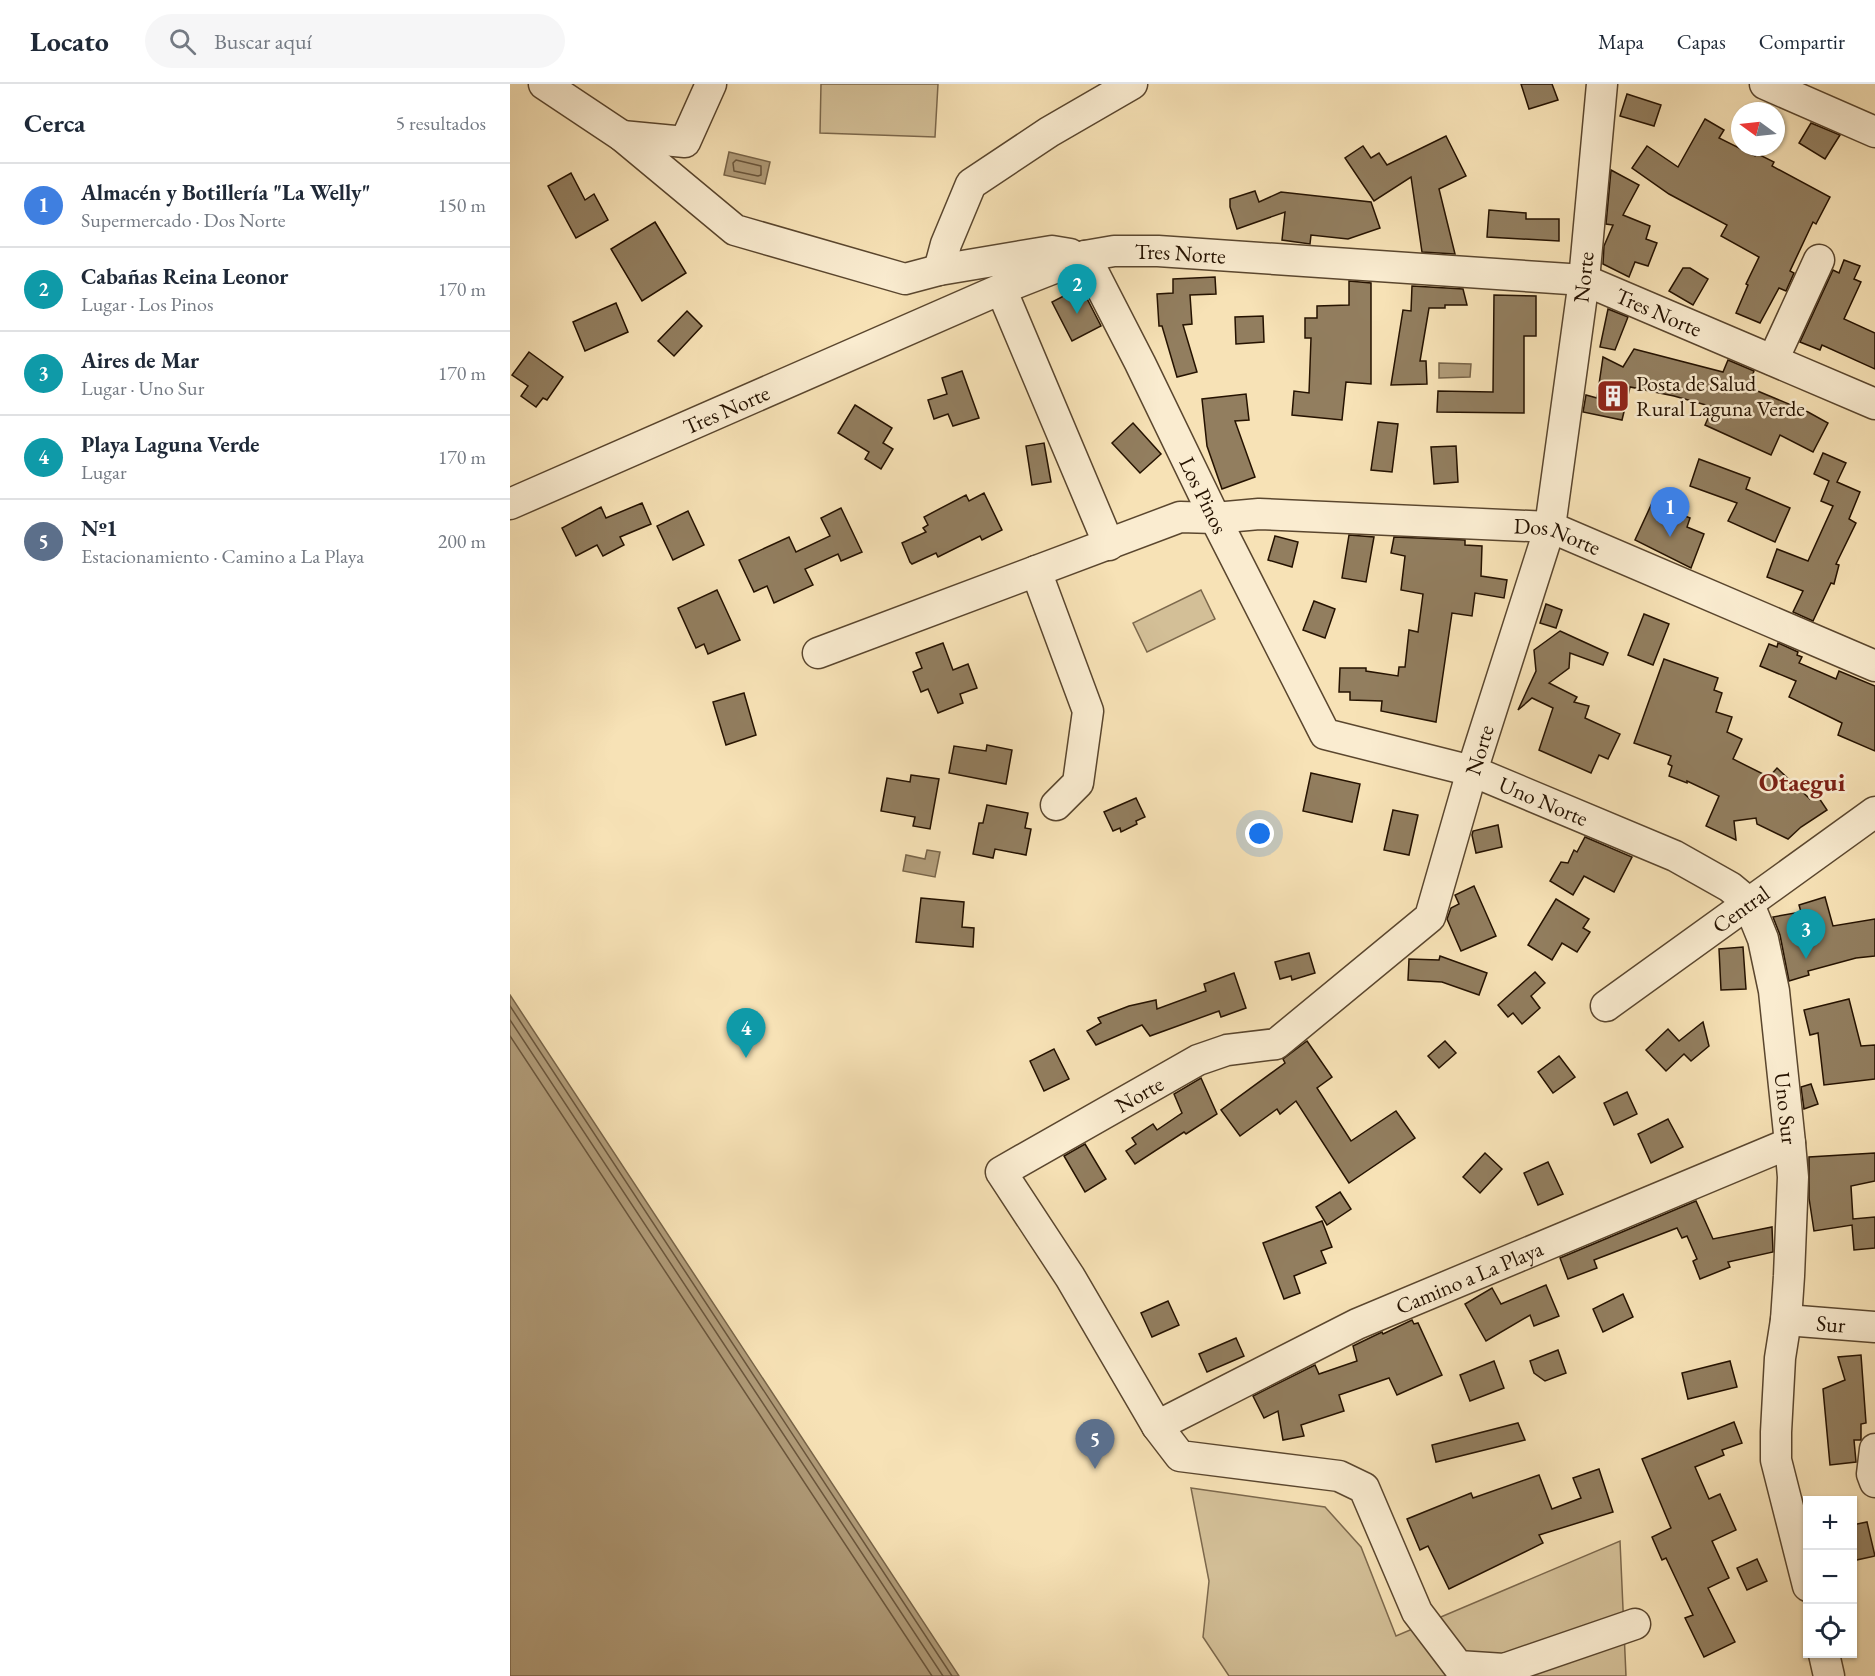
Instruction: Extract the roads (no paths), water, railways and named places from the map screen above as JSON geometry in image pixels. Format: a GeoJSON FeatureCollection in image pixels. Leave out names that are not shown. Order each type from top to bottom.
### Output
{"type":"FeatureCollection","features":[{"type":"Feature","properties":{"kind":"street"},"geometry":{"type":"LineString","coordinates":[[544,84],[622,136],[735,230],[905,279],[939,270],[1052,251],[1085,256]]}},
{"type":"Feature","properties":{"kind":"street"},"geometry":{"type":"LineString","coordinates":[[622,136],[686,142],[711,84]]}},
{"type":"Feature","properties":{"kind":"street"},"geometry":{"type":"LineString","coordinates":[[939,270],[946,244],[971,184],[1049,132],[1132,84]]}},
{"type":"Feature","properties":{"kind":"street","name":"Norte"},"geometry":{"type":"LineString","coordinates":[[1157,1426],[1070,1277],[1001,1172],[1198,1060],[1227,1050],[1276,1044],[1430,917],[1472,771],[1550,527],[1584,280],[1602,84]]}},
{"type":"Feature","properties":{"kind":"street"},"geometry":{"type":"LineString","coordinates":[[1765,84],[1875,132]]}},
{"type":"Feature","properties":{"kind":"street","name":"Tres Norte"},"geometry":{"type":"LineString","coordinates":[[510,504],[1001,289],[1085,256],[1114,251],[1158,251],[1584,280],[1875,404]]}},
{"type":"Feature","properties":{"kind":"street","name":"Los Pinos"},"geometry":{"type":"LineString","coordinates":[[1085,256],[1325,734]]}},
{"type":"Feature","properties":{"kind":"street"},"geometry":{"type":"LineString","coordinates":[[1773,360],[1819,260]]}},
{"type":"Feature","properties":{"kind":"street"},"geometry":{"type":"LineString","coordinates":[[1001,289],[1109,545]]}},
{"type":"Feature","properties":{"kind":"street","name":"Dos Norte"},"geometry":{"type":"LineString","coordinates":[[818,654],[1180,518],[1259,514],[1550,527],[1875,666]]}},
{"type":"Feature","properties":{"kind":"street"},"geometry":{"type":"LineString","coordinates":[[1036,571],[1088,711],[1078,783],[1056,805]]}},
{"type":"Feature","properties":{"kind":"street","name":"Uno Norte"},"geometry":{"type":"LineString","coordinates":[[1325,734],[1472,771],[1675,856],[1730,887],[1748,902]]}},
{"type":"Feature","properties":{"kind":"street","name":"Central"},"geometry":{"type":"LineString","coordinates":[[1606,1006],[1875,812]]}},
{"type":"Feature","properties":{"kind":"street","name":"Uno Sur"},"geometry":{"type":"LineString","coordinates":[[1748,902],[1763,939],[1774,991],[1793,1177],[1786,1320],[1780,1358],[1776,1460],[1803,1566]]}},
{"type":"Feature","properties":{"kind":"street","name":"Camino a La Playa"},"geometry":{"type":"LineString","coordinates":[[1157,1426],[1357,1324],[1790,1143]]}},
{"type":"Feature","properties":{"kind":"street","name":"Sur"},"geometry":{"type":"LineString","coordinates":[[1786,1320],[1875,1327]]}},
{"type":"Feature","properties":{"kind":"street"},"geometry":{"type":"LineString","coordinates":[[1157,1426],[1180,1456],[1340,1476],[1364,1488],[1417,1611],[1458,1666],[1504,1670],[1635,1623]]}},
{"type":"Feature","properties":{"kind":"street"},"geometry":{"type":"LineString","coordinates":[[1875,1449],[1872,1474],[1875,1482]]}},
{"type":"Feature","properties":{"kind":"street"},"geometry":{"type":"LineString","coordinates":[[1825,1658],[1829,1676]]}},
{"type":"Feature","properties":{"kind":"water"},"geometry":{"type":"Polygon","coordinates":[[[729,152],[770,162],[765,184],[724,175],[729,152]]]}},
{"type":"Feature","properties":{"kind":"water"},"geometry":{"type":"Polygon","coordinates":[[[1439,363],[1471,364],[1470,377],[1439,378],[1439,363]]]}},
{"type":"Feature","properties":{"kind":"water"},"geometry":{"type":"Polygon","coordinates":[[[927,850],[940,852],[935,877],[903,871],[906,855],[925,859],[927,850]]]}},
{"type":"Feature","properties":{"kind":"water"},"geometry":{"type":"Polygon","coordinates":[[[510,995],[959,1676],[510,1676],[510,995]]]}},
{"type":"Feature","properties":{"kind":"place","name":"Cabañas Reina Leonor"},"geometry":{"type":"Point","coordinates":[1077,314]}},
{"type":"Feature","properties":{"kind":"place","name":"Posta de Salud Rural Laguna Verde"},"geometry":{"type":"Point","coordinates":[1613,396]}},
{"type":"Feature","properties":{"kind":"place","name":"Almacén y Botillería \"La Welly\""},"geometry":{"type":"Point","coordinates":[1670,537]}},
{"type":"Feature","properties":{"kind":"place","name":"Aires de Mar"},"geometry":{"type":"Point","coordinates":[1806,959]}},
{"type":"Feature","properties":{"kind":"place","name":"Playa Laguna Verde"},"geometry":{"type":"Point","coordinates":[746,1058]}},
{"type":"Feature","properties":{"kind":"place","name":"Nº1"},"geometry":{"type":"Point","coordinates":[1095,1469]}},
{"type":"Feature","properties":{"kind":"district","name":"Otaegui"},"geometry":{"type":"Point","coordinates":[1802,782]}}]}
